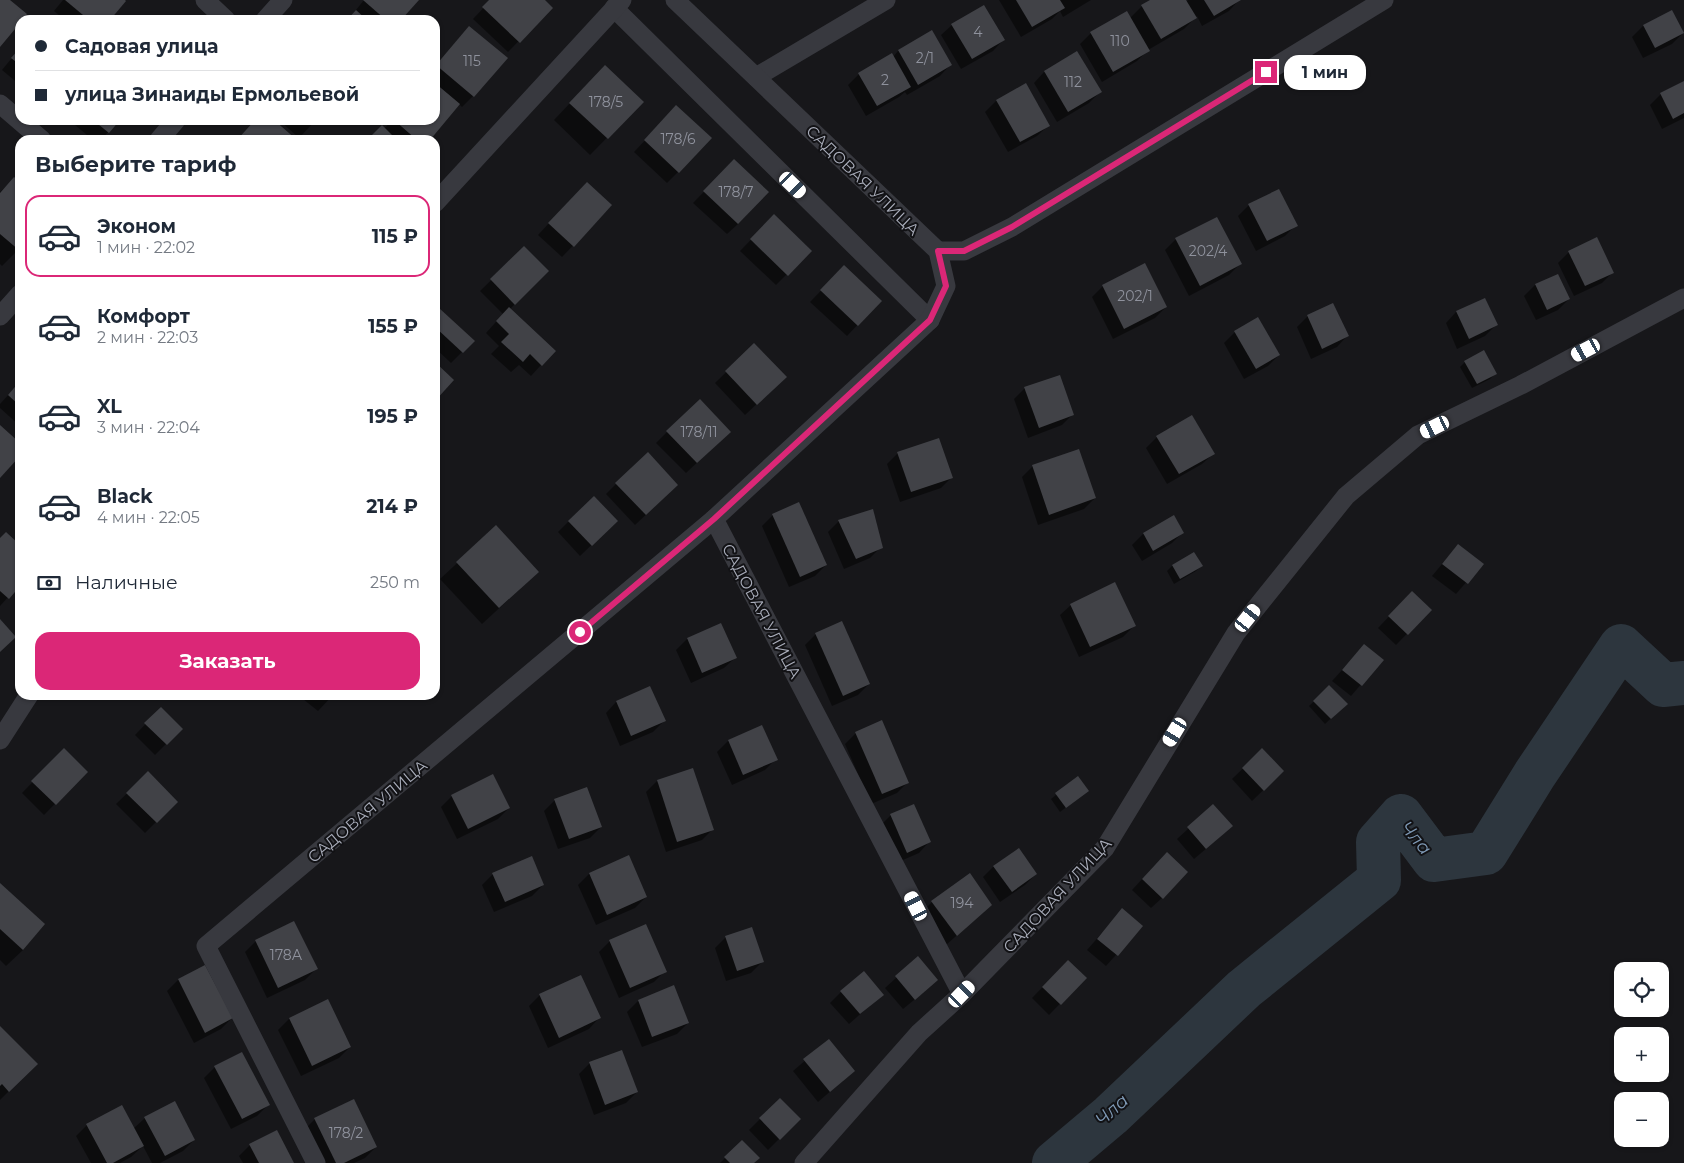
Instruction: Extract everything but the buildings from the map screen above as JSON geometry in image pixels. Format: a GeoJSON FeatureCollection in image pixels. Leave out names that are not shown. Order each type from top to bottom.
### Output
{"type":"FeatureCollection","features":[{"type":"Feature","properties":{"kind":"street"},"geometry":{"type":"LineString","coordinates":[[205,0],[221,15]]}},
{"type":"Feature","properties":{"kind":"street"},"geometry":{"type":"LineString","coordinates":[[270,15],[283,0]]}},
{"type":"Feature","properties":{"kind":"street","name":"САДОВАЯ УЛИЦА"},"geometry":{"type":"LineString","coordinates":[[316,1163],[206,946],[714,519],[930,320],[946,286],[938,251],[675,0]]}},
{"type":"Feature","properties":{"kind":"street"},"geometry":{"type":"LineString","coordinates":[[756,77],[886,0]]}},
{"type":"Feature","properties":{"kind":"street"},"geometry":{"type":"LineString","coordinates":[[938,251],[964,251],[1012,227],[1384,0]]}},
{"type":"Feature","properties":{"kind":"street"},"geometry":{"type":"LineString","coordinates":[[440,198],[618,4],[930,320]]}},
{"type":"Feature","properties":{"kind":"street"},"geometry":{"type":"LineString","coordinates":[[0,104],[15,117]]}},
{"type":"Feature","properties":{"kind":"street"},"geometry":{"type":"LineString","coordinates":[[24,125],[36,135]]}},
{"type":"Feature","properties":{"kind":"street"},"geometry":{"type":"LineString","coordinates":[[163,135],[172,125]]}},
{"type":"Feature","properties":{"kind":"street","name":"САДОВАЯ УЛИЦА"},"geometry":{"type":"LineString","coordinates":[[804,1163],[919,1033],[962,994],[1105,848],[1236,633],[1346,496],[1418,435],[1521,385],[1684,298]]}},
{"type":"Feature","properties":{"kind":"street"},"geometry":{"type":"LineString","coordinates":[[0,316],[15,300]]}},
{"type":"Feature","properties":{"kind":"street","name":"САДОВАЯ УЛИЦА"},"geometry":{"type":"LineString","coordinates":[[714,519],[962,994]]}},
{"type":"Feature","properties":{"kind":"street"},"geometry":{"type":"LineString","coordinates":[[0,738],[26,700]]}},
{"type":"Feature","properties":{"kind":"waterway","name":"Чла"},"geometry":{"type":"LineString","coordinates":[[1054,1163],[1111,1115],[1244,989],[1379,880],[1378,842],[1401,816],[1434,860],[1486,853],[1535,774],[1621,646],[1663,685],[1684,683]]}},
{"type":"Feature","properties":{"kind":"route"},"geometry":{"type":"LineString","coordinates":[[580,632],[714,519],[930,320],[946,286],[938,251],[964,251],[1012,227],[1266,72]]}}]}
